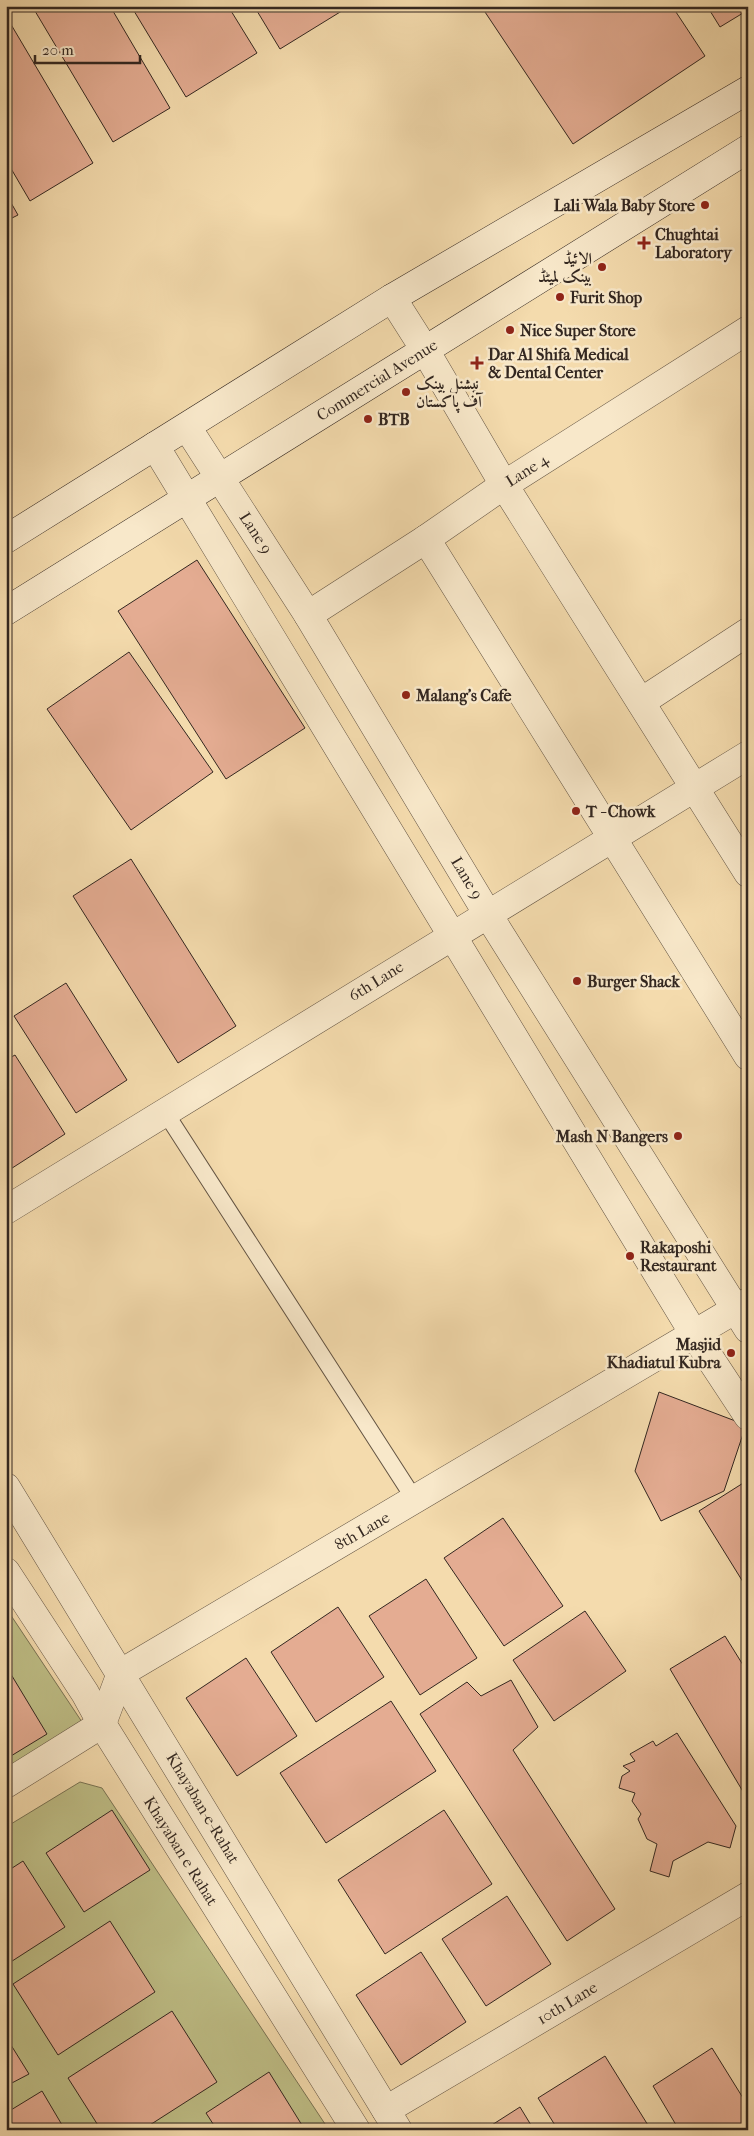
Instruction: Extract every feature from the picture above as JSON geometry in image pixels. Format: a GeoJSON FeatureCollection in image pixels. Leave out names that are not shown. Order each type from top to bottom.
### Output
{"type":"FeatureCollection","features":[{"type":"Feature","properties":{"kind":"street"},"geometry":{"type":"LineString","coordinates":[[6,539],[392,298],[748,90]]}},
{"type":"Feature","properties":{"kind":"street","name":"Commercial Avenue"},"geometry":{"type":"LineString","coordinates":[[6,610],[748,148]]}},
{"type":"Feature","properties":{"kind":"street"},"geometry":{"type":"LineString","coordinates":[[392,298],[504,484],[748,873]]}},
{"type":"Feature","properties":{"kind":"street","name":"Lane 4"},"geometry":{"type":"LineString","coordinates":[[308,615],[426,539],[504,484],[748,330]]}},
{"type":"Feature","properties":{"kind":"street","name":"Lane 9"},"geometry":{"type":"LineString","coordinates":[[186,427],[308,615],[487,912],[744,1314]]}},
{"type":"Feature","properties":{"kind":"street"},"geometry":{"type":"LineString","coordinates":[[155,446],[185,499],[694,1334],[748,1416]]}},
{"type":"Feature","properties":{"kind":"street"},"geometry":{"type":"LineString","coordinates":[[426,539],[748,1056]]}},
{"type":"Feature","properties":{"kind":"street"},"geometry":{"type":"LineString","coordinates":[[641,702],[748,632]]}},
{"type":"Feature","properties":{"kind":"street","name":"6th Lane"},"geometry":{"type":"LineString","coordinates":[[6,1210],[487,912],[748,755]]}},
{"type":"Feature","properties":{"kind":"street","name":"8th Lane"},"geometry":{"type":"LineString","coordinates":[[120,1672],[694,1334],[744,1314]]}},
{"type":"Feature","properties":{"kind":"street","name":"Khayaban-e-Rahat"},"geometry":{"type":"LineString","coordinates":[[6,1487],[392,2120]]}},
{"type":"Feature","properties":{"kind":"street","name":"Khayaban e Rahat"},"geometry":{"type":"LineString","coordinates":[[6,1572],[85,1692],[102,1724],[356,2130]]}},
{"type":"Feature","properties":{"kind":"street"},"geometry":{"type":"LineString","coordinates":[[6,1784],[102,1724],[120,1672]]}},
{"type":"Feature","properties":{"kind":"street","name":"10th Lane"},"geometry":{"type":"LineString","coordinates":[[392,2120],[748,1896]]}},
{"type":"Feature","properties":{"kind":"lane"},"geometry":{"type":"LineString","coordinates":[[166,1112],[415,1500]]}},
{"type":"Feature","properties":{"kind":"green space"},"geometry":{"type":"Polygon","coordinates":[[[6,1608],[82,1722],[6,1769],[6,1608]]]}},
{"type":"Feature","properties":{"kind":"green space"},"geometry":{"type":"Polygon","coordinates":[[[80,1782],[102,1788],[329,2130],[6,2130],[6,1827],[80,1782]]]}},
{"type":"Feature","properties":{"kind":"building"},"geometry":{"type":"Polygon","coordinates":[[[32,6],[110,6],[170,108],[113,142],[32,6]]]}},
{"type":"Feature","properties":{"kind":"building"},"geometry":{"type":"Polygon","coordinates":[[[131,6],[228,6],[257,53],[186,97],[131,6]]]}},
{"type":"Feature","properties":{"kind":"building"},"geometry":{"type":"Polygon","coordinates":[[[254,6],[343,6],[345,9],[280,49],[254,6]]]}},
{"type":"Feature","properties":{"kind":"building"},"geometry":{"type":"Polygon","coordinates":[[[481,6],[672,6],[705,56],[573,144],[481,6]]]}},
{"type":"Feature","properties":{"kind":"building"},"geometry":{"type":"Polygon","coordinates":[[[707,6],[748,6],[748,10],[720,27],[707,6]]]}},
{"type":"Feature","properties":{"kind":"building"},"geometry":{"type":"Polygon","coordinates":[[[6,16],[93,163],[30,201],[6,160],[6,16]]]}},
{"type":"Feature","properties":{"kind":"building"},"geometry":{"type":"Polygon","coordinates":[[[6,194],[18,215],[6,221],[6,194]]]}},
{"type":"Feature","properties":{"kind":"building"},"geometry":{"type":"Polygon","coordinates":[[[197,560],[305,728],[226,779],[118,611],[197,560]]]}},
{"type":"Feature","properties":{"kind":"building"},"geometry":{"type":"Polygon","coordinates":[[[129,652],[213,772],[131,830],[47,709],[129,652]]]}},
{"type":"Feature","properties":{"kind":"building"},"geometry":{"type":"Polygon","coordinates":[[[131,859],[236,1026],[178,1063],[73,896],[131,859]]]}},
{"type":"Feature","properties":{"kind":"building"},"geometry":{"type":"Polygon","coordinates":[[[66,983],[127,1080],[76,1113],[14,1016],[66,983]]]}},
{"type":"Feature","properties":{"kind":"building"},"geometry":{"type":"Polygon","coordinates":[[[15,1055],[65,1134],[6,1172],[6,1060],[15,1055]]]}},
{"type":"Feature","properties":{"kind":"building"},"geometry":{"type":"Polygon","coordinates":[[[659,1392],[746,1425],[724,1491],[661,1521],[635,1471],[659,1392]]]}},
{"type":"Feature","properties":{"kind":"building"},"geometry":{"type":"Polygon","coordinates":[[[748,1480],[748,1590],[699,1511],[748,1480]]]}},
{"type":"Feature","properties":{"kind":"building"},"geometry":{"type":"Polygon","coordinates":[[[503,1518],[563,1606],[504,1646],[444,1558],[503,1518]]]}},
{"type":"Feature","properties":{"kind":"building"},"geometry":{"type":"Polygon","coordinates":[[[426,1579],[477,1658],[420,1695],[369,1616],[426,1579]]]}},
{"type":"Feature","properties":{"kind":"building"},"geometry":{"type":"Polygon","coordinates":[[[338,1607],[384,1677],[316,1722],[271,1652],[338,1607]]]}},
{"type":"Feature","properties":{"kind":"building"},"geometry":{"type":"Polygon","coordinates":[[[585,1611],[626,1671],[554,1721],[513,1660],[585,1611]]]}},
{"type":"Feature","properties":{"kind":"building"},"geometry":{"type":"Polygon","coordinates":[[[725,1636],[748,1673],[748,1800],[670,1669],[725,1636]]]}},
{"type":"Feature","properties":{"kind":"building"},"geometry":{"type":"Polygon","coordinates":[[[246,1658],[297,1736],[237,1776],[186,1698],[246,1658]]]}},
{"type":"Feature","properties":{"kind":"building"},"geometry":{"type":"Polygon","coordinates":[[[6,1666],[47,1734],[6,1759],[6,1666]]]}},
{"type":"Feature","properties":{"kind":"building"},"geometry":{"type":"Polygon","coordinates":[[[511,1680],[538,1727],[513,1750],[615,1909],[567,1941],[420,1714],[467,1682],[481,1696],[511,1680]]]}},
{"type":"Feature","properties":{"kind":"building"},"geometry":{"type":"Polygon","coordinates":[[[391,1701],[436,1771],[326,1843],[280,1773],[391,1701]]]}},
{"type":"Feature","properties":{"kind":"building"},"geometry":{"type":"Polygon","coordinates":[[[677,1733],[736,1826],[730,1848],[708,1842],[673,1861],[669,1877],[650,1871],[657,1844],[647,1839],[638,1819],[641,1814],[632,1801],[635,1793],[619,1788],[622,1776],[630,1771],[623,1766],[635,1761],[630,1754],[653,1741],[656,1746],[677,1733]]]}},
{"type":"Feature","properties":{"kind":"building"},"geometry":{"type":"Polygon","coordinates":[[[112,1810],[150,1870],[84,1912],[46,1853],[112,1810]]]}},
{"type":"Feature","properties":{"kind":"building"},"geometry":{"type":"Polygon","coordinates":[[[444,1810],[492,1884],[385,1954],[338,1880],[444,1810]]]}},
{"type":"Feature","properties":{"kind":"building"},"geometry":{"type":"Polygon","coordinates":[[[23,1861],[65,1927],[6,1965],[6,1872],[23,1861]]]}},
{"type":"Feature","properties":{"kind":"building"},"geometry":{"type":"Polygon","coordinates":[[[507,1896],[551,1964],[486,2006],[442,1939],[507,1896]]]}},
{"type":"Feature","properties":{"kind":"building"},"geometry":{"type":"Polygon","coordinates":[[[110,1921],[155,1992],[58,2055],[13,1984],[110,1921]]]}},
{"type":"Feature","properties":{"kind":"building"},"geometry":{"type":"Polygon","coordinates":[[[421,1952],[466,2022],[401,2065],[356,1995],[421,1952]]]}},
{"type":"Feature","properties":{"kind":"building"},"geometry":{"type":"Polygon","coordinates":[[[172,2011],[217,2082],[142,2130],[101,2130],[68,2078],[172,2011]]]}},
{"type":"Feature","properties":{"kind":"building"},"geometry":{"type":"Polygon","coordinates":[[[6,2037],[29,2074],[8,2085],[6,2082],[6,2037]]]}},
{"type":"Feature","properties":{"kind":"building"},"geometry":{"type":"Polygon","coordinates":[[[712,2048],[748,2106],[748,2130],[679,2130],[653,2086],[712,2048]]]}},
{"type":"Feature","properties":{"kind":"building"},"geometry":{"type":"Polygon","coordinates":[[[605,2056],[651,2130],[558,2130],[538,2098],[605,2056]]]}},
{"type":"Feature","properties":{"kind":"building"},"geometry":{"type":"Polygon","coordinates":[[[269,2072],[305,2130],[217,2130],[206,2113],[269,2072]]]}},
{"type":"Feature","properties":{"kind":"building"},"geometry":{"type":"Polygon","coordinates":[[[42,2091],[65,2130],[6,2130],[6,2113],[42,2091]]]}},
{"type":"Feature","properties":{"kind":"building"},"geometry":{"type":"Polygon","coordinates":[[[520,2107],[534,2130],[484,2130],[520,2107]]]}},
{"type":"Feature","properties":{"kind":"place","name":"Lali Wala Baby Store"},"geometry":{"type":"Point","coordinates":[705,205]}},
{"type":"Feature","properties":{"kind":"place","name":"Chughtai Laboratory"},"geometry":{"type":"Point","coordinates":[644,243]}},
{"type":"Feature","properties":{"kind":"place","name":"الائیڈ بینک لمیٹڈ"},"geometry":{"type":"Point","coordinates":[602,267]}},
{"type":"Feature","properties":{"kind":"place","name":"Furit Shop"},"geometry":{"type":"Point","coordinates":[560,297]}},
{"type":"Feature","properties":{"kind":"place","name":"Nice Super Store"},"geometry":{"type":"Point","coordinates":[510,330]}},
{"type":"Feature","properties":{"kind":"place","name":"Dar Al Shifa Medical & Dental Center"},"geometry":{"type":"Point","coordinates":[477,363]}},
{"type":"Feature","properties":{"kind":"place","name":"نیشنل بینک آف پاکستان"},"geometry":{"type":"Point","coordinates":[406,392]}},
{"type":"Feature","properties":{"kind":"place","name":"BTB"},"geometry":{"type":"Point","coordinates":[368,419]}},
{"type":"Feature","properties":{"kind":"place","name":"Malang's Cafe"},"geometry":{"type":"Point","coordinates":[406,695]}},
{"type":"Feature","properties":{"kind":"place","name":"T - Chowk"},"geometry":{"type":"Point","coordinates":[576,811]}},
{"type":"Feature","properties":{"kind":"place","name":"Burger Shack"},"geometry":{"type":"Point","coordinates":[577,981]}},
{"type":"Feature","properties":{"kind":"place","name":"Mash N Bangers"},"geometry":{"type":"Point","coordinates":[678,1136]}},
{"type":"Feature","properties":{"kind":"place","name":"Rakaposhi Restaurant"},"geometry":{"type":"Point","coordinates":[630,1256]}},
{"type":"Feature","properties":{"kind":"place","name":"Masjid Khadiatul Kubra"},"geometry":{"type":"Point","coordinates":[731,1353]}}]}
